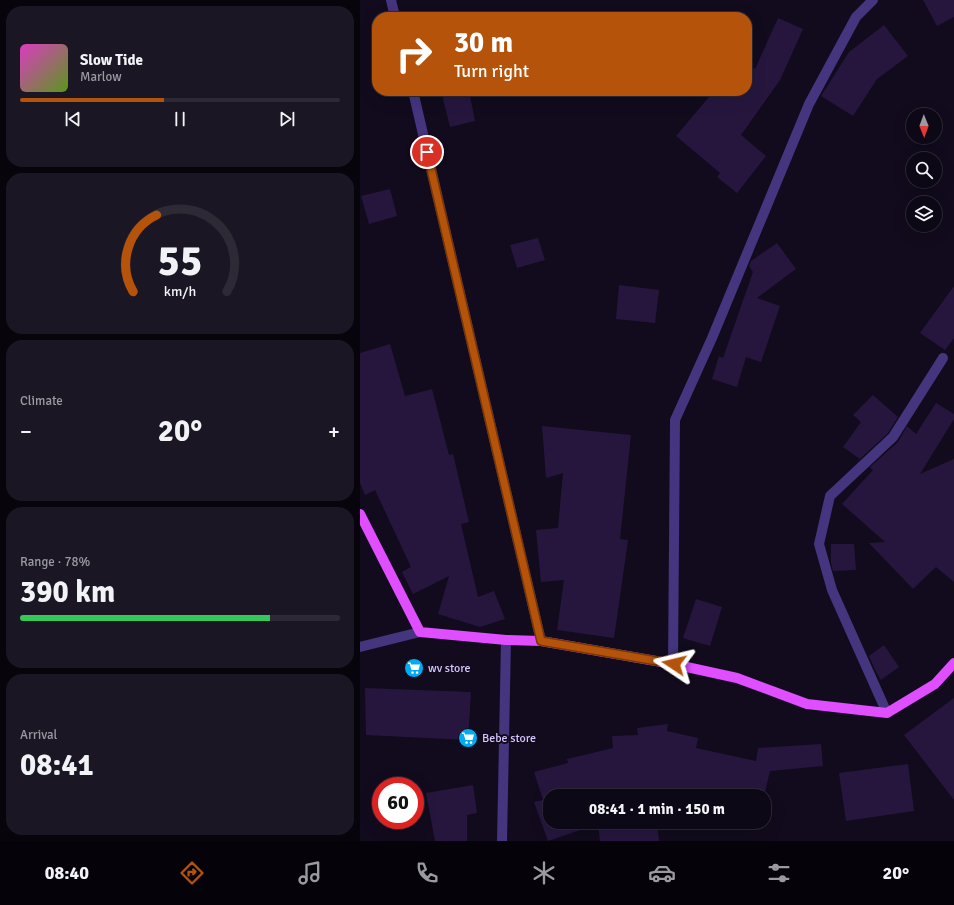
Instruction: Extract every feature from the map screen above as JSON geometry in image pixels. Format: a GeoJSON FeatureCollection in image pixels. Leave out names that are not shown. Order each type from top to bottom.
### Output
{"type":"FeatureCollection","features":[{"type":"Feature","properties":{"kind":"main road"},"geometry":{"type":"LineString","coordinates":[[360,514],[420,632],[506,640],[541,641],[674,664],[738,678],[807,704],[887,713],[935,684],[954,663]]}},
{"type":"Feature","properties":{"kind":"street"},"geometry":{"type":"LineString","coordinates":[[391,0],[394,12]]}},
{"type":"Feature","properties":{"kind":"street"},"geometry":{"type":"LineString","coordinates":[[674,664],[675,420],[712,338],[809,104],[856,17],[873,0]]}},
{"type":"Feature","properties":{"kind":"street"},"geometry":{"type":"LineString","coordinates":[[414,96],[541,641]]}},
{"type":"Feature","properties":{"kind":"street"},"geometry":{"type":"LineString","coordinates":[[887,713],[832,590],[819,544],[830,496],[893,437],[943,358]]}},
{"type":"Feature","properties":{"kind":"street"},"geometry":{"type":"LineString","coordinates":[[360,647],[420,632]]}},
{"type":"Feature","properties":{"kind":"street"},"geometry":{"type":"LineString","coordinates":[[502,841],[506,640]]}},
{"type":"Feature","properties":{"kind":"building"},"geometry":{"type":"Polygon","coordinates":[[[923,0],[954,0],[954,17],[937,26],[923,0]]]}},
{"type":"Feature","properties":{"kind":"building"},"geometry":{"type":"Polygon","coordinates":[[[778,18],[803,29],[780,80],[741,135],[766,156],[737,193],[717,177],[720,173],[676,136],[710,96],[752,96],[752,67],[755,69],[778,18]]]}},
{"type":"Feature","properties":{"kind":"building"},"geometry":{"type":"Polygon","coordinates":[[[884,25],[908,56],[877,79],[853,116],[821,96],[849,52],[884,25]]]}},
{"type":"Feature","properties":{"kind":"building"},"geometry":{"type":"Polygon","coordinates":[[[442,96],[470,96],[475,121],[450,127],[442,96]]]}},
{"type":"Feature","properties":{"kind":"building"},"geometry":{"type":"Polygon","coordinates":[[[390,189],[397,216],[369,224],[361,196],[390,189]]]}},
{"type":"Feature","properties":{"kind":"building"},"geometry":{"type":"Polygon","coordinates":[[[538,238],[545,260],[517,268],[510,245],[538,238]]]}},
{"type":"Feature","properties":{"kind":"building"},"geometry":{"type":"Polygon","coordinates":[[[777,243],[796,269],[757,298],[780,306],[761,362],[746,357],[737,387],[712,379],[719,356],[723,358],[753,272],[749,266],[751,261],[777,243]]]}},
{"type":"Feature","properties":{"kind":"building"},"geometry":{"type":"Polygon","coordinates":[[[619,285],[659,290],[655,323],[616,319],[619,285]]]}},
{"type":"Feature","properties":{"kind":"building"},"geometry":{"type":"Polygon","coordinates":[[[954,286],[954,338],[945,350],[920,333],[954,286]]]}},
{"type":"Feature","properties":{"kind":"building"},"geometry":{"type":"Polygon","coordinates":[[[390,344],[405,396],[432,389],[449,455],[453,454],[469,522],[461,524],[478,597],[494,591],[505,619],[480,627],[438,614],[449,576],[413,594],[402,572],[411,567],[375,490],[365,495],[360,483],[360,353],[390,344]]]}},
{"type":"Feature","properties":{"kind":"building"},"geometry":{"type":"Polygon","coordinates":[[[873,395],[898,417],[888,433],[860,459],[843,447],[861,422],[853,415],[873,395]]]}},
{"type":"Feature","properties":{"kind":"building"},"geometry":{"type":"Polygon","coordinates":[[[936,403],[954,414],[954,419],[920,474],[954,459],[954,582],[936,567],[913,589],[869,543],[885,542],[842,504],[873,470],[870,467],[898,442],[907,426],[916,434],[936,403]]]}},
{"type":"Feature","properties":{"kind":"building"},"geometry":{"type":"Polygon","coordinates":[[[542,426],[631,435],[620,539],[628,540],[614,638],[557,630],[564,580],[541,582],[536,530],[558,528],[563,473],[546,478],[542,426]]]}},
{"type":"Feature","properties":{"kind":"building"},"geometry":{"type":"Polygon","coordinates":[[[831,544],[854,544],[856,570],[833,571],[831,563],[831,544]]]}},
{"type":"Feature","properties":{"kind":"building"},"geometry":{"type":"Polygon","coordinates":[[[696,599],[722,607],[710,646],[683,638],[696,599]]]}},
{"type":"Feature","properties":{"kind":"building"},"geometry":{"type":"Polygon","coordinates":[[[884,645],[899,667],[881,680],[869,656],[884,645]]]}},
{"type":"Feature","properties":{"kind":"building"},"geometry":{"type":"Polygon","coordinates":[[[365,688],[471,692],[468,740],[366,735],[365,688]]]}},
{"type":"Feature","properties":{"kind":"building"},"geometry":{"type":"Polygon","coordinates":[[[954,698],[954,800],[904,735],[954,698]]]}},
{"type":"Feature","properties":{"kind":"building"},"geometry":{"type":"Polygon","coordinates":[[[668,724],[667,731],[698,738],[696,748],[756,761],[758,748],[821,744],[823,766],[770,771],[766,789],[543,789],[543,800],[534,772],[568,763],[567,759],[613,748],[612,736],[638,735],[637,728],[668,724]]]}},
{"type":"Feature","properties":{"kind":"building"},"geometry":{"type":"Polygon","coordinates":[[[908,764],[914,811],[846,821],[839,773],[908,764]]]}},
{"type":"Feature","properties":{"kind":"building"},"geometry":{"type":"Polygon","coordinates":[[[473,785],[477,813],[467,815],[467,841],[435,841],[426,793],[473,785]]]}},
{"type":"Feature","properties":{"kind":"building"},"geometry":{"type":"Polygon","coordinates":[[[543,800],[543,827],[534,802],[543,800]]]}},
{"type":"Feature","properties":{"kind":"building"},"geometry":{"type":"Polygon","coordinates":[[[544,829],[583,829],[548,841],[544,829]]]}},
{"type":"Feature","properties":{"kind":"building"},"geometry":{"type":"Polygon","coordinates":[[[599,829],[658,829],[659,841],[600,841],[599,829]]]}},
{"type":"Feature","properties":{"kind":"place","name":"wv store"},"geometry":{"type":"Point","coordinates":[414,668]}},
{"type":"Feature","properties":{"kind":"place","name":"Bebe store"},"geometry":{"type":"Point","coordinates":[468,738]}},
{"type":"Feature","properties":{"kind":"route"},"geometry":{"type":"LineString","coordinates":[[427,152],[541,641],[674,664]]}}]}
